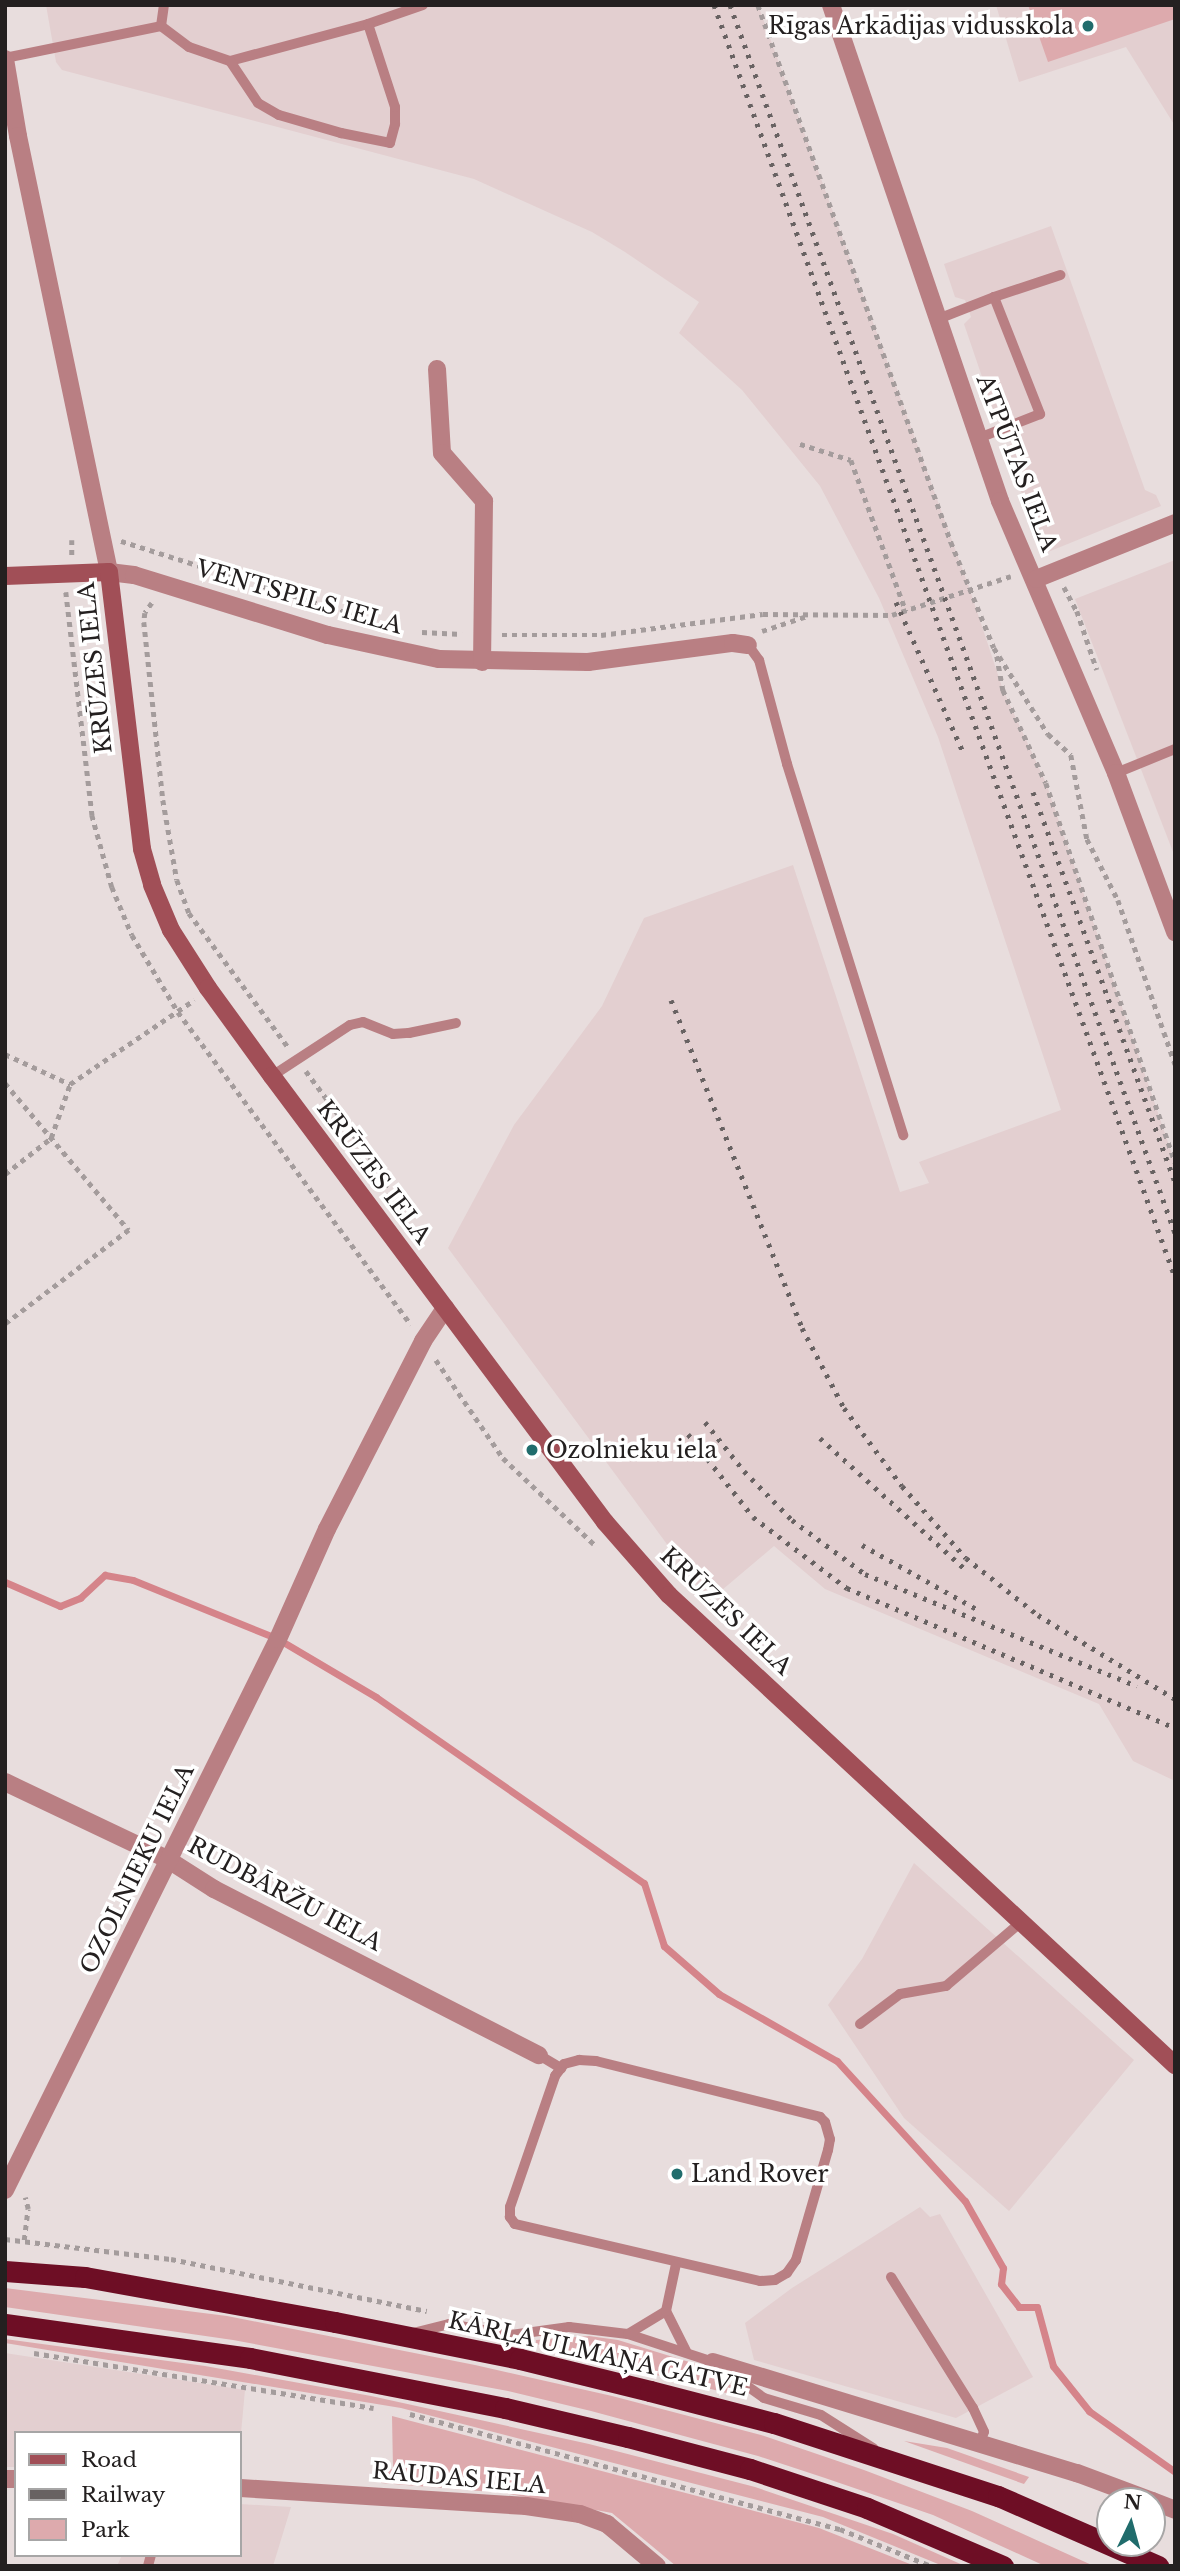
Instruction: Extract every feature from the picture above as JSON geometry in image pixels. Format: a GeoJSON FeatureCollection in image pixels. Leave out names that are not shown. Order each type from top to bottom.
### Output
{"type":"FeatureCollection","features":[{"type":"Feature","properties":{"kind":"highway"},"geometry":{"type":"LineString","coordinates":[[5,2258],[85,2277]]}},
{"type":"Feature","properties":{"kind":"highway","name":"KĀRĻA ULMAŅA GATVE"},"geometry":{"type":"LineString","coordinates":[[5,2271],[85,2277],[520,2359],[774,2423],[905,2468],[998,2496],[1158,2566]]}},
{"type":"Feature","properties":{"kind":"highway"},"geometry":{"type":"LineString","coordinates":[[5,2324],[250,2358],[505,2409],[628,2437],[750,2469],[867,2508],[1003,2566]]}},
{"type":"Feature","properties":{"kind":"street","name":"ATPŪTAS IELA"},"geometry":{"type":"LineString","coordinates":[[831,5],[1000,501],[1036,579],[1116,773],[1175,932]]}},
{"type":"Feature","properties":{"kind":"street","name":"KRŪZES IELA"},"geometry":{"type":"LineString","coordinates":[[5,58],[103,536],[142,849],[152,885],[171,930],[208,988],[272,1076],[605,1522],[669,1595],[1175,2065]]}},
{"type":"Feature","properties":{"kind":"street"},"geometry":{"type":"LineString","coordinates":[[437,369],[442,453],[484,501],[482,662]]}},
{"type":"Feature","properties":{"kind":"street"},"geometry":{"type":"LineString","coordinates":[[1036,579],[1175,523]]}},
{"type":"Feature","properties":{"kind":"street","name":"VENTSPILS IELA"},"geometry":{"type":"LineString","coordinates":[[5,576],[109,572],[134,575],[351,641],[439,659],[482,662],[588,662],[753,639]]}},
{"type":"Feature","properties":{"kind":"street","name":"OZOLNIEKU IELA"},"geometry":{"type":"LineString","coordinates":[[7,2186],[70,2064],[167,1859],[278,1639],[327,1529],[423,1341],[445,1308]]}},
{"type":"Feature","properties":{"kind":"street","name":"RUDBĀRŽU IELA"},"geometry":{"type":"LineString","coordinates":[[5,1782],[167,1859],[214,1889],[538,2055]]}},
{"type":"Feature","properties":{"kind":"street"},"geometry":{"type":"LineString","coordinates":[[713,2362],[980,2442],[1114,2487]]}},
{"type":"Feature","properties":{"kind":"street","name":"RAUDAS IELA"},"geometry":{"type":"LineString","coordinates":[[242,2488],[526,2506],[580,2514],[607,2524],[657,2566]]}},
{"type":"Feature","properties":{"kind":"lane"},"geometry":{"type":"LineString","coordinates":[[161,26],[164,5]]}},
{"type":"Feature","properties":{"kind":"lane"},"geometry":{"type":"LineString","coordinates":[[5,58],[161,26],[189,47],[230,61],[368,24],[423,5]]}},
{"type":"Feature","properties":{"kind":"lane"},"geometry":{"type":"LineString","coordinates":[[230,61],[258,103],[279,115],[341,133],[390,143],[395,124],[395,107],[368,24]]}},
{"type":"Feature","properties":{"kind":"lane"},"geometry":{"type":"LineString","coordinates":[[939,319],[1060,275]]}},
{"type":"Feature","properties":{"kind":"lane"},"geometry":{"type":"LineString","coordinates":[[979,438],[1040,414],[994,297]]}},
{"type":"Feature","properties":{"kind":"lane"},"geometry":{"type":"LineString","coordinates":[[753,639],[787,764],[903,1135]]}},
{"type":"Feature","properties":{"kind":"lane"},"geometry":{"type":"LineString","coordinates":[[1116,773],[1175,749]]}},
{"type":"Feature","properties":{"kind":"lane"},"geometry":{"type":"LineString","coordinates":[[272,1076],[349,1025],[363,1022],[393,1034],[456,1023]]}},
{"type":"Feature","properties":{"kind":"lane"},"geometry":{"type":"LineString","coordinates":[[860,2024],[900,1994],[946,1986],[1020,1923]]}},
{"type":"Feature","properties":{"kind":"lane"},"geometry":{"type":"LineString","coordinates":[[538,2055],[561,2068]]}},
{"type":"Feature","properties":{"kind":"lane"},"geometry":{"type":"LineString","coordinates":[[579,2060],[596,2061],[820,2117],[825,2122],[829,2131],[828,2150],[796,2260],[787,2273],[775,2280],[760,2281],[676,2264],[525,2229],[515,2224],[510,2217],[510,2207],[550,2089],[561,2068],[579,2060]]}},
{"type":"Feature","properties":{"kind":"lane"},"geometry":{"type":"LineString","coordinates":[[676,2264],[666,2311],[686,2351]]}},
{"type":"Feature","properties":{"kind":"lane"},"geometry":{"type":"LineString","coordinates":[[891,2277],[973,2408],[984,2432],[980,2442]]}},
{"type":"Feature","properties":{"kind":"lane"},"geometry":{"type":"LineString","coordinates":[[628,2334],[666,2311]]}},
{"type":"Feature","properties":{"kind":"lane"},"geometry":{"type":"LineString","coordinates":[[402,2336],[449,2324],[511,2334],[569,2327],[628,2334],[713,2362],[764,2399],[821,2415],[905,2468]]}},
{"type":"Feature","properties":{"kind":"path"},"geometry":{"type":"LineString","coordinates":[[758,5],[970,590],[996,653],[1048,734],[1071,755],[1087,839],[1118,900],[1175,1064]]}},
{"type":"Feature","properties":{"kind":"path"},"geometry":{"type":"LineString","coordinates":[[800,444],[851,460],[906,611]]}},
{"type":"Feature","properties":{"kind":"path"},"geometry":{"type":"LineString","coordinates":[[103,536],[381,624]]}},
{"type":"Feature","properties":{"kind":"path"},"geometry":{"type":"LineString","coordinates":[[418,632],[601,635],[763,614],[892,615],[1016,574],[1036,579]]}},
{"type":"Feature","properties":{"kind":"path"},"geometry":{"type":"LineString","coordinates":[[159,604],[150,603],[144,622],[163,800],[177,880],[189,913],[370,1157],[400,1213]]}},
{"type":"Feature","properties":{"kind":"path"},"geometry":{"type":"LineString","coordinates":[[753,639],[811,614]]}},
{"type":"Feature","properties":{"kind":"path"},"geometry":{"type":"LineString","coordinates":[[996,653],[1003,690],[1046,783],[1175,1163]]}},
{"type":"Feature","properties":{"kind":"path"},"geometry":{"type":"LineString","coordinates":[[5,1174],[51,1138],[69,1084],[208,988]]}},
{"type":"Feature","properties":{"kind":"path"},"geometry":{"type":"LineString","coordinates":[[5,1054],[69,1084]]}},
{"type":"Feature","properties":{"kind":"path"},"geometry":{"type":"LineString","coordinates":[[5,1083],[129,1230],[5,1324]]}},
{"type":"Feature","properties":{"kind":"path"},"geometry":{"type":"LineString","coordinates":[[7,2186],[25,2197],[29,2210],[24,2241]]}},
{"type":"Feature","properties":{"kind":"path"},"geometry":{"type":"LineString","coordinates":[[5,2238],[171,2259],[436,2312]]}},
{"type":"Feature","properties":{"kind":"path"},"geometry":{"type":"LineString","coordinates":[[32,2353],[386,2409]]}},
{"type":"Feature","properties":{"kind":"path"},"geometry":{"type":"LineString","coordinates":[[399,2412],[840,2529],[932,2566]]}},
{"type":"Feature","properties":{"kind":"shaded area"},"geometry":{"type":"Polygon","coordinates":[[[46,5],[758,5],[970,590],[1003,690],[1046,783],[1175,1163],[1175,1781],[1133,1761],[1099,1704],[825,1589],[774,1546],[709,1601],[448,1248],[514,1125],[602,1006],[644,918],[793,865],[900,1192],[929,1183],[919,1162],[1061,1110],[938,737],[879,598],[820,486],[742,390],[679,333],[699,302],[625,252],[592,232],[474,179],[62,70],[56,62],[46,5]]]}},
{"type":"Feature","properties":{"kind":"shaded area","name":"Rīgas Arkādijas vidusskola"},"geometry":{"type":"Polygon","coordinates":[[[996,5],[1175,5],[1175,126],[1126,47],[1019,82],[996,5]]]}},
{"type":"Feature","properties":{"kind":"shaded area"},"geometry":{"type":"Polygon","coordinates":[[[1051,226],[1145,490],[1156,495],[1161,506],[1048,552],[1041,550],[1006,447],[1016,441],[1006,412],[993,409],[964,324],[971,317],[965,300],[955,297],[944,264],[1051,226]]]}},
{"type":"Feature","properties":{"kind":"shaded area"},"geometry":{"type":"Polygon","coordinates":[[[1175,560],[1175,857],[1075,599],[1175,560]]]}},
{"type":"Feature","properties":{"kind":"shaded area"},"geometry":{"type":"Polygon","coordinates":[[[914,1863],[1134,2060],[1009,2211],[904,2118],[828,2005],[862,1959],[914,1863]]]}},
{"type":"Feature","properties":{"kind":"shaded area"},"geometry":{"type":"Polygon","coordinates":[[[920,2207],[930,2217],[940,2214],[1033,2377],[956,2418],[754,2360],[745,2323],[792,2288],[920,2207]]]}},
{"type":"Feature","properties":{"kind":"shaded area"},"geometry":{"type":"Polygon","coordinates":[[[5,2353],[245,2390],[241,2431],[14,2431],[14,2467],[5,2467],[5,2353]]]}},
{"type":"Feature","properties":{"kind":"shaded area"},"geometry":{"type":"Polygon","coordinates":[[[242,2504],[291,2507],[273,2566],[117,2566],[121,2557],[242,2557],[242,2504]]]}},
{"type":"Feature","properties":{"kind":"green space"},"geometry":{"type":"Polygon","coordinates":[[[1028,5],[1175,5],[1175,19],[1048,62],[1028,5]]]}},
{"type":"Feature","properties":{"kind":"green space"},"geometry":{"type":"Polygon","coordinates":[[[5,2288],[227,2316],[475,2365],[612,2396],[761,2435],[864,2470],[972,2511],[1094,2566],[1045,2566],[933,2515],[825,2478],[758,2456],[591,2411],[508,2391],[233,2340],[5,2307],[5,2288]]]}},
{"type":"Feature","properties":{"kind":"green space"},"geometry":{"type":"Polygon","coordinates":[[[589,2336],[618,2340],[699,2365],[741,2392],[738,2396],[536,2344],[536,2340],[589,2336]]]}},
{"type":"Feature","properties":{"kind":"green space"},"geometry":{"type":"Polygon","coordinates":[[[5,2339],[205,2366],[371,2396],[589,2444],[755,2487],[893,2534],[965,2566],[943,2566],[823,2517],[401,2408],[5,2343],[5,2339]]]}},
{"type":"Feature","properties":{"kind":"green space"},"geometry":{"type":"Polygon","coordinates":[[[392,2416],[819,2528],[915,2566],[676,2566],[612,2513],[504,2493],[381,2483],[382,2470],[393,2469],[392,2416]]]}},
{"type":"Feature","properties":{"kind":"green space"},"geometry":{"type":"Polygon","coordinates":[[[904,2441],[947,2448],[1029,2477],[1024,2484],[904,2441]]]}},
{"type":"Feature","properties":{"kind":"waterway"},"geometry":{"type":"LineString","coordinates":[[5,1582],[60,1606],[80,1598],[105,1575],[133,1580],[278,1639],[376,1697],[644,1883],[664,1946],[719,1994],[837,2061],[965,2201],[1003,2268],[1001,2284],[1019,2307],[1037,2307],[1053,2366],[1089,2411],[1175,2472]]}},
{"type":"Feature","properties":{"kind":"railway"},"geometry":{"type":"LineString","coordinates":[[714,5],[1175,1277]]}},
{"type":"Feature","properties":{"kind":"railway"},"geometry":{"type":"LineString","coordinates":[[730,5],[1175,1233]]}},
{"type":"Feature","properties":{"kind":"railway"},"geometry":{"type":"LineString","coordinates":[[896,602],[964,754]]}},
{"type":"Feature","properties":{"kind":"railway"},"geometry":{"type":"LineString","coordinates":[[1033,792],[1175,1183]]}},
{"type":"Feature","properties":{"kind":"railway"},"geometry":{"type":"LineString","coordinates":[[671,1000],[802,1328],[844,1408],[902,1486],[966,1558],[1038,1615],[1175,1699]]}},
{"type":"Feature","properties":{"kind":"railway"},"geometry":{"type":"LineString","coordinates":[[705,1422],[744,1471],[792,1520],[865,1574],[1137,1686]]}},
{"type":"Feature","properties":{"kind":"railway"},"geometry":{"type":"LineString","coordinates":[[688,1434],[753,1517],[847,1588],[1175,1728]]}},
{"type":"Feature","properties":{"kind":"railway"},"geometry":{"type":"LineString","coordinates":[[820,1438],[964,1568]]}},
{"type":"Feature","properties":{"kind":"railway"},"geometry":{"type":"LineString","coordinates":[[862,1545],[980,1611]]}},
{"type":"Feature","properties":{"kind":"place","name":"Rīgas Arkādijas vidusskola"},"geometry":{"type":"Point","coordinates":[1088,26]}},
{"type":"Feature","properties":{"kind":"place","name":"Ozolnieku iela"},"geometry":{"type":"Point","coordinates":[532,1450]}},
{"type":"Feature","properties":{"kind":"place","name":"Land Rover"},"geometry":{"type":"Point","coordinates":[677,2174]}}]}
